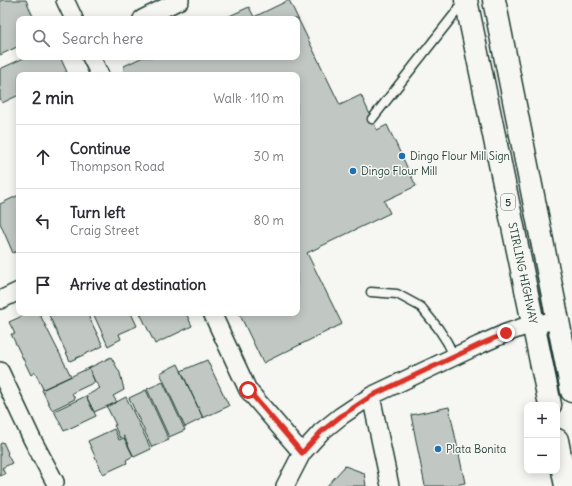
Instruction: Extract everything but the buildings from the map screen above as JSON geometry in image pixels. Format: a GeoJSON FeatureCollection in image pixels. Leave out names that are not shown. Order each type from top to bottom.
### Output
{"type":"FeatureCollection","features":[{"type":"Feature","properties":{"kind":"highway","name":"STIRLING HIGHWAY"},"geometry":{"type":"LineString","coordinates":[[465,0],[549,402]]}},
{"type":"Feature","properties":{"kind":"highway"},"geometry":{"type":"LineString","coordinates":[[494,0],[572,391]]}},
{"type":"Feature","properties":{"kind":"highway"},"geometry":{"type":"LineString","coordinates":[[560,455],[566,486]]}},
{"type":"Feature","properties":{"kind":"street"},"geometry":{"type":"LineString","coordinates":[[65,0],[73,16]]}},
{"type":"Feature","properties":{"kind":"street"},"geometry":{"type":"LineString","coordinates":[[148,16],[180,0]]}},
{"type":"Feature","properties":{"kind":"street"},"geometry":{"type":"LineString","coordinates":[[92,60],[98,72]]}},
{"type":"Feature","properties":{"kind":"street"},"geometry":{"type":"LineString","coordinates":[[0,300],[16,292]]}},
{"type":"Feature","properties":{"kind":"street"},"geometry":{"type":"LineString","coordinates":[[213,316],[248,390],[302,453]]}},
{"type":"Feature","properties":{"kind":"street"},"geometry":{"type":"LineString","coordinates":[[285,486],[302,453],[321,432],[341,416],[371,396],[506,333],[534,324],[557,320]]}},
{"type":"Feature","properties":{"kind":"street"},"geometry":{"type":"LineString","coordinates":[[0,371],[32,439],[56,482]]}},
{"type":"Feature","properties":{"kind":"street"},"geometry":{"type":"LineString","coordinates":[[371,396],[390,486]]}},
{"type":"Feature","properties":{"kind":"lane"},"geometry":{"type":"LineString","coordinates":[[372,119],[465,0]]}},
{"type":"Feature","properties":{"kind":"lane"},"geometry":{"type":"LineString","coordinates":[[371,292],[397,294],[421,308],[438,328],[454,356]]}},
{"type":"Feature","properties":{"kind":"place","name":"Dingo Flour Mill Sign"},"geometry":{"type":"Point","coordinates":[402,156]}},
{"type":"Feature","properties":{"kind":"place","name":"Dingo Flour Mill"},"geometry":{"type":"Point","coordinates":[353,171]}},
{"type":"Feature","properties":{"kind":"place","name":"Plata Bonita"},"geometry":{"type":"Point","coordinates":[438,449]}},
{"type":"Feature","properties":{"kind":"route"},"geometry":{"type":"LineString","coordinates":[[248,390],[302,453],[321,432],[341,416],[371,396],[506,333]]}}]}
